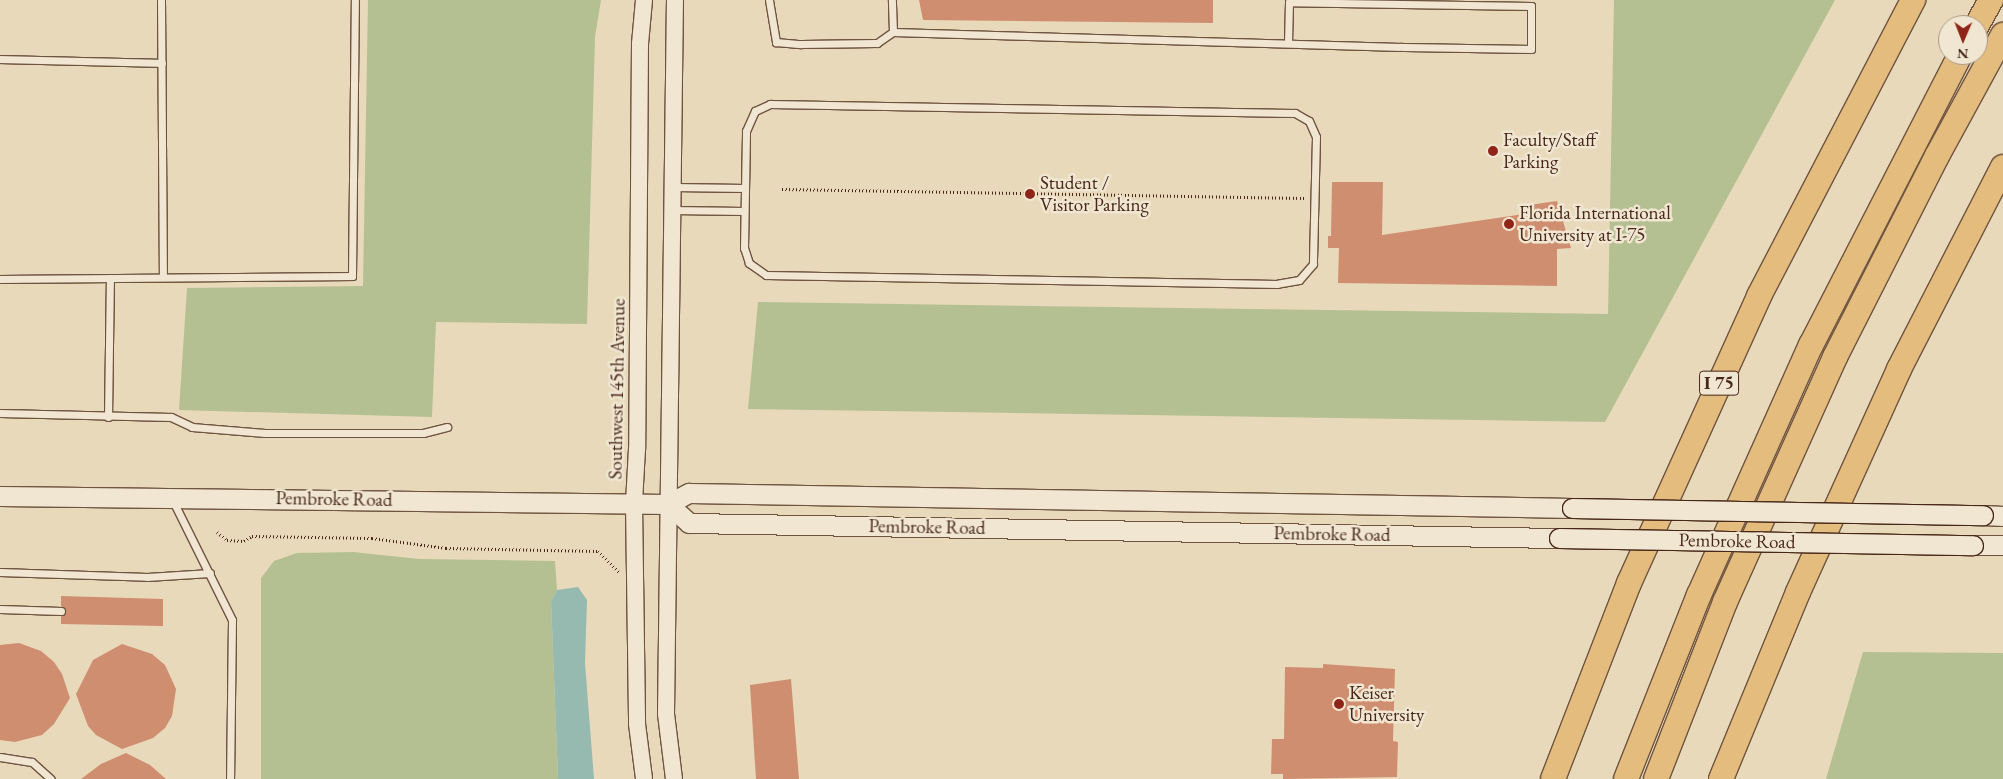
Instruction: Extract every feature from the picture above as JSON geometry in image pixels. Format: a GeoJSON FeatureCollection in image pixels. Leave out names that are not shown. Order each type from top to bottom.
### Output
{"type":"FeatureCollection","features":[{"type":"Feature","properties":{"kind":"highway","name":"I 75"},"geometry":{"type":"LineString","coordinates":[[1553,779],[1629,583],[1759,296],[1913,0]]}},
{"type":"Feature","properties":{"kind":"highway"},"geometry":{"type":"LineString","coordinates":[[1983,15],[1991,0]]}},
{"type":"Feature","properties":{"kind":"highway"},"geometry":{"type":"LineString","coordinates":[[1656,779],[1725,602],[1835,357],[1937,156],[2003,35]]}},
{"type":"Feature","properties":{"kind":"highway"},"geometry":{"type":"LineString","coordinates":[[1626,779],[1699,595],[1807,353],[1862,241],[1955,65]]}},
{"type":"Feature","properties":{"kind":"highway"},"geometry":{"type":"LineString","coordinates":[[1721,779],[1798,592],[1895,378],[2003,167]]}},
{"type":"Feature","properties":{"kind":"main road","name":"Pembroke Road"},"geometry":{"type":"LineString","coordinates":[[0,496],[668,504],[689,493],[2003,516]]}},
{"type":"Feature","properties":{"kind":"main road","name":"Pembroke Road"},"geometry":{"type":"LineString","coordinates":[[668,504],[689,523],[2003,545]]}},
{"type":"Feature","properties":{"kind":"street","name":"Southwest 145th Avenue"},"geometry":{"type":"LineString","coordinates":[[644,0],[640,44],[638,449],[634,503],[637,550],[637,724],[644,779]]}},
{"type":"Feature","properties":{"kind":"street"},"geometry":{"type":"LineString","coordinates":[[674,779],[666,714],[671,187],[675,0]]}},
{"type":"Feature","properties":{"kind":"lane"},"geometry":{"type":"LineString","coordinates":[[161,0],[163,277]]}},
{"type":"Feature","properties":{"kind":"lane"},"geometry":{"type":"LineString","coordinates":[[0,278],[352,276],[355,0]]}},
{"type":"Feature","properties":{"kind":"lane"},"geometry":{"type":"LineString","coordinates":[[769,0],[776,42],[877,43],[893,32],[1288,42],[1531,48],[1531,6],[1289,2],[1288,42]]}},
{"type":"Feature","properties":{"kind":"lane"},"geometry":{"type":"LineString","coordinates":[[892,0],[893,32]]}},
{"type":"Feature","properties":{"kind":"lane"},"geometry":{"type":"LineString","coordinates":[[0,59],[162,63]]}},
{"type":"Feature","properties":{"kind":"lane"},"geometry":{"type":"LineString","coordinates":[[770,104],[1296,113],[1308,121],[1316,137],[1314,256],[1310,269],[1299,280],[1277,284],[766,275],[755,269],[746,258],[745,188],[746,131],[755,111],[770,104]]}},
{"type":"Feature","properties":{"kind":"lane"},"geometry":{"type":"LineString","coordinates":[[671,187],[745,188]]}},
{"type":"Feature","properties":{"kind":"lane"},"geometry":{"type":"LineString","coordinates":[[671,210],[744,211]]}},
{"type":"Feature","properties":{"kind":"lane"},"geometry":{"type":"LineString","coordinates":[[108,416],[110,278]]}},
{"type":"Feature","properties":{"kind":"lane"},"geometry":{"type":"LineString","coordinates":[[0,413],[171,417],[192,427],[264,433],[423,433],[447,427]]}},
{"type":"Feature","properties":{"kind":"lane"},"geometry":{"type":"LineString","coordinates":[[171,497],[232,620],[230,779]]}},
{"type":"Feature","properties":{"kind":"lane"},"geometry":{"type":"LineString","coordinates":[[0,572],[147,577],[210,573]]}},
{"type":"Feature","properties":{"kind":"lane"},"geometry":{"type":"LineString","coordinates":[[0,609],[61,611]]}},
{"type":"Feature","properties":{"kind":"lane"},"geometry":{"type":"LineString","coordinates":[[0,758],[32,762],[51,779]]}},
{"type":"Feature","properties":{"kind":"path"},"geometry":{"type":"LineString","coordinates":[[782,189],[1315,198]]}},
{"type":"Feature","properties":{"kind":"path"},"geometry":{"type":"LineString","coordinates":[[217,532],[227,540],[244,541],[252,536],[372,538],[446,548],[598,551],[622,576]]}},
{"type":"Feature","properties":{"kind":"green space"},"geometry":{"type":"Polygon","coordinates":[[[368,0],[601,0],[595,37],[587,324],[436,322],[432,417],[179,410],[187,288],[363,286],[368,0]]]}},
{"type":"Feature","properties":{"kind":"green space"},"geometry":{"type":"Polygon","coordinates":[[[1614,0],[1835,0],[1605,422],[748,409],[758,302],[1608,314],[1614,0]]]}},
{"type":"Feature","properties":{"kind":"green space"},"geometry":{"type":"Polygon","coordinates":[[[353,552],[419,559],[555,561],[557,590],[551,601],[558,779],[261,779],[261,578],[274,561],[297,553],[353,552]]]}},
{"type":"Feature","properties":{"kind":"green space"},"geometry":{"type":"Polygon","coordinates":[[[1863,652],[2003,653],[2003,779],[1826,779],[1863,652]]]}},
{"type":"Feature","properties":{"kind":"water"},"geometry":{"type":"Polygon","coordinates":[[[578,587],[587,600],[585,663],[594,779],[558,779],[551,601],[557,590],[578,587]]]}},
{"type":"Feature","properties":{"kind":"building"},"geometry":{"type":"Polygon","coordinates":[[[919,0],[1213,0],[1213,23],[923,20],[919,0]]]}},
{"type":"Feature","properties":{"kind":"building","name":"Florida International University at I-75"},"geometry":{"type":"Polygon","coordinates":[[[1332,182],[1383,182],[1382,235],[1524,214],[1523,206],[1557,201],[1571,248],[1557,249],[1557,286],[1338,283],[1339,248],[1328,248],[1328,236],[1331,236],[1332,182]]]}},
{"type":"Feature","properties":{"kind":"building"},"geometry":{"type":"Polygon","coordinates":[[[61,596],[163,599],[163,626],[61,624],[61,616],[66,611],[61,606],[61,596]]]}},
{"type":"Feature","properties":{"kind":"building"},"geometry":{"type":"Polygon","coordinates":[[[19,643],[41,651],[54,662],[62,674],[70,698],[54,724],[42,735],[15,742],[0,740],[0,645],[19,643]]]}},
{"type":"Feature","properties":{"kind":"building"},"geometry":{"type":"Polygon","coordinates":[[[122,644],[152,654],[165,665],[176,689],[172,716],[165,728],[153,738],[122,749],[96,735],[88,726],[76,694],[93,660],[122,644]]]}},
{"type":"Feature","properties":{"kind":"building","name":"Keiser University"},"geometry":{"type":"Polygon","coordinates":[[[1323,664],[1395,669],[1393,741],[1398,742],[1397,777],[1283,779],[1283,774],[1271,774],[1272,739],[1284,739],[1285,667],[1323,668],[1323,664]]]}},
{"type":"Feature","properties":{"kind":"building"},"geometry":{"type":"Polygon","coordinates":[[[791,679],[799,779],[756,779],[750,685],[791,679]]]}},
{"type":"Feature","properties":{"kind":"building"},"geometry":{"type":"Polygon","coordinates":[[[126,753],[150,765],[166,779],[81,779],[101,764],[126,753]]]}},
{"type":"Feature","properties":{"kind":"place","name":"Faculty/Staff Parking"},"geometry":{"type":"Point","coordinates":[1493,151]}},
{"type":"Feature","properties":{"kind":"place","name":"Student / Visitor Parking"},"geometry":{"type":"Point","coordinates":[1030,194]}},
{"type":"Feature","properties":{"kind":"place","name":"Florida International University at I-75"},"geometry":{"type":"Point","coordinates":[1509,224]}},
{"type":"Feature","properties":{"kind":"place","name":"Keiser University"},"geometry":{"type":"Point","coordinates":[1339,704]}}]}
